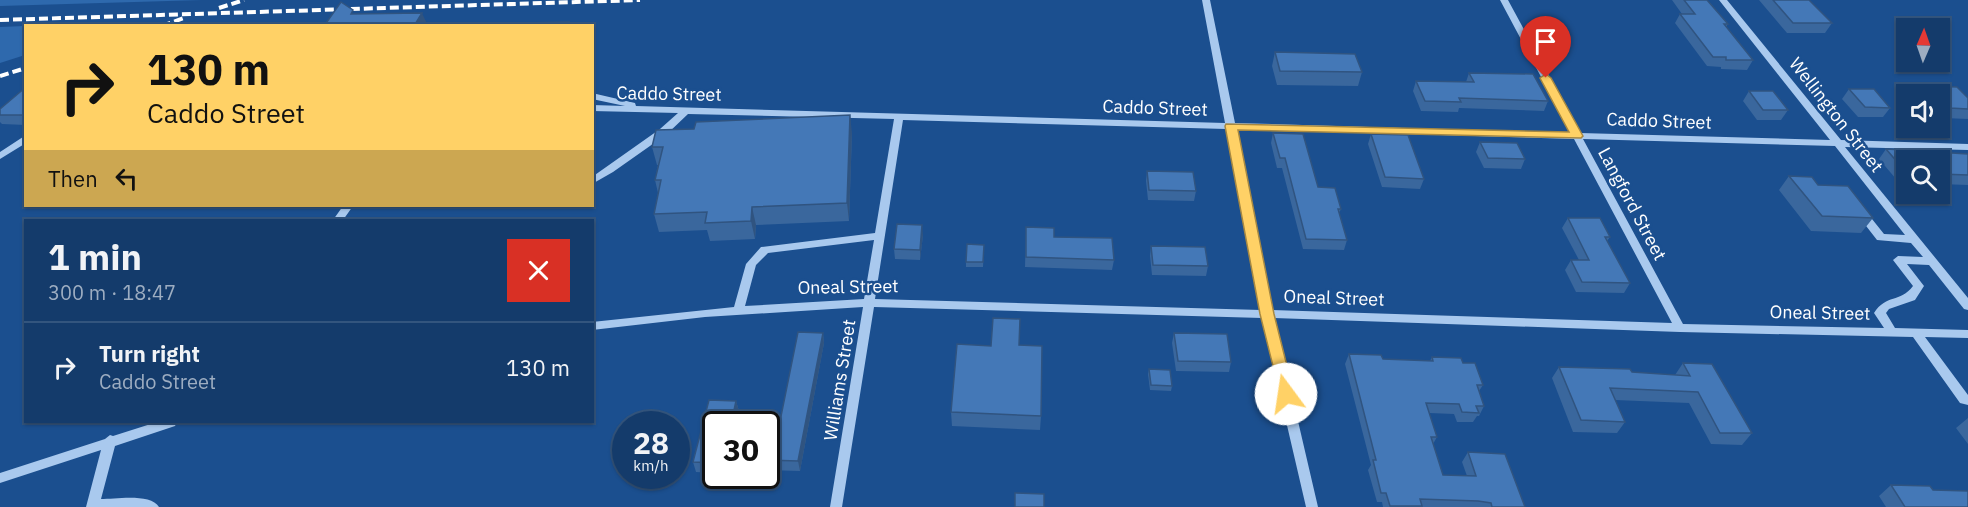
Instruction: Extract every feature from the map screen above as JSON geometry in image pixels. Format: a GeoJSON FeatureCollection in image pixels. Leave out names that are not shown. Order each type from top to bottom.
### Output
{"type":"FeatureCollection","features":[{"type":"Feature","properties":{"kind":"street"},"geometry":{"type":"LineString","coordinates":[[1206,0],[1267,314],[1311,507]]}},
{"type":"Feature","properties":{"kind":"street","name":"Langford Street"},"geometry":{"type":"LineString","coordinates":[[1504,0],[1680,328]]}},
{"type":"Feature","properties":{"kind":"street","name":"Wellington Street"},"geometry":{"type":"LineString","coordinates":[[1723,0],[1968,306]]}},
{"type":"Feature","properties":{"kind":"street"},"geometry":{"type":"LineString","coordinates":[[594,96],[655,110]]}},
{"type":"Feature","properties":{"kind":"street","name":"Caddo Street"},"geometry":{"type":"LineString","coordinates":[[594,108],[1968,147]]}},
{"type":"Feature","properties":{"kind":"street"},"geometry":{"type":"LineString","coordinates":[[594,180],[677,123],[685,111]]}},
{"type":"Feature","properties":{"kind":"street","name":"Williams Street"},"geometry":{"type":"LineString","coordinates":[[836,507],[899,116]]}},
{"type":"Feature","properties":{"kind":"street"},"geometry":{"type":"LineString","coordinates":[[0,156],[24,139]]}},
{"type":"Feature","properties":{"kind":"street"},"geometry":{"type":"LineString","coordinates":[[1854,203],[1881,237],[1913,239]]}},
{"type":"Feature","properties":{"kind":"street"},"geometry":{"type":"LineString","coordinates":[[738,310],[751,264],[765,250],[880,236]]}},
{"type":"Feature","properties":{"kind":"street"},"geometry":{"type":"LineString","coordinates":[[1892,332],[1880,313],[1885,306],[1911,297],[1919,286],[1898,260],[1931,261]]}},
{"type":"Feature","properties":{"kind":"street","name":"Oneal Street"},"geometry":{"type":"LineString","coordinates":[[594,326],[738,310],[869,303],[1680,328],[1968,334]]}},
{"type":"Feature","properties":{"kind":"street"},"geometry":{"type":"LineString","coordinates":[[1916,333],[1964,400],[1968,400]]}},
{"type":"Feature","properties":{"kind":"street"},"geometry":{"type":"LineString","coordinates":[[0,478],[110,440],[168,423]]}},
{"type":"Feature","properties":{"kind":"street"},"geometry":{"type":"LineString","coordinates":[[110,440],[93,506],[148,504],[153,507]]}},
{"type":"Feature","properties":{"kind":"shaded area"},"geometry":{"type":"Polygon","coordinates":[[[0,0],[202,0],[0,6],[0,0]]]}},
{"type":"Feature","properties":{"kind":"shaded area"},"geometry":{"type":"Polygon","coordinates":[[[24,26],[24,55],[0,63],[0,27],[24,26]]]}},
{"type":"Feature","properties":{"kind":"building"},"geometry":{"type":"Polygon","coordinates":[[[1684,0],[1707,0],[1728,24],[1724,24],[1753,60],[1726,60],[1726,57],[1713,57],[1680,14],[1695,14],[1684,0]]]}},
{"type":"Feature","properties":{"kind":"building"},"geometry":{"type":"Polygon","coordinates":[[[1773,0],[1809,0],[1832,23],[1793,23],[1773,0]]]}},
{"type":"Feature","properties":{"kind":"building"},"geometry":{"type":"Polygon","coordinates":[[[341,2],[353,10],[351,14],[422,13],[415,24],[325,24],[341,2]]]}},
{"type":"Feature","properties":{"kind":"building"},"geometry":{"type":"Polygon","coordinates":[[[569,22],[568,24],[471,24],[569,22]]]}},
{"type":"Feature","properties":{"kind":"building"},"geometry":{"type":"Polygon","coordinates":[[[1275,52],[1355,54],[1362,72],[1280,71],[1275,52]]]}},
{"type":"Feature","properties":{"kind":"building"},"geometry":{"type":"Polygon","coordinates":[[[1469,73],[1533,74],[1548,101],[1459,98],[1461,102],[1425,101],[1416,81],[1474,82],[1469,73]]]}},
{"type":"Feature","properties":{"kind":"building"},"geometry":{"type":"Polygon","coordinates":[[[1950,87],[1957,87],[1968,98],[1968,109],[1950,108],[1950,87]]]}},
{"type":"Feature","properties":{"kind":"building"},"geometry":{"type":"Polygon","coordinates":[[[24,89],[24,114],[0,115],[0,109],[24,89]]]}},
{"type":"Feature","properties":{"kind":"building"},"geometry":{"type":"Polygon","coordinates":[[[1849,89],[1874,89],[1890,108],[1865,107],[1849,89]]]}},
{"type":"Feature","properties":{"kind":"building"},"geometry":{"type":"Polygon","coordinates":[[[1749,91],[1773,91],[1788,110],[1763,110],[1749,91]]]}},
{"type":"Feature","properties":{"kind":"building"},"geometry":{"type":"Polygon","coordinates":[[[850,115],[847,203],[752,207],[751,221],[705,223],[707,212],[654,214],[661,180],[655,180],[663,147],[652,147],[656,130],[694,129],[696,122],[850,115]]]}},
{"type":"Feature","properties":{"kind":"building"},"geometry":{"type":"Polygon","coordinates":[[[1273,133],[1303,134],[1318,187],[1335,188],[1347,240],[1306,239],[1285,158],[1280,158],[1273,133]]]}},
{"type":"Feature","properties":{"kind":"building"},"geometry":{"type":"Polygon","coordinates":[[[1371,134],[1408,135],[1424,179],[1385,177],[1371,134]]]}},
{"type":"Feature","properties":{"kind":"building"},"geometry":{"type":"Polygon","coordinates":[[[1480,142],[1517,143],[1525,159],[1488,158],[1480,142]]]}},
{"type":"Feature","properties":{"kind":"building"},"geometry":{"type":"Polygon","coordinates":[[[1886,149],[1902,150],[1896,150],[1896,160],[1886,149]]]}},
{"type":"Feature","properties":{"kind":"building"},"geometry":{"type":"Polygon","coordinates":[[[1950,153],[1968,154],[1968,175],[1950,174],[1950,153]]]}},
{"type":"Feature","properties":{"kind":"building"},"geometry":{"type":"Polygon","coordinates":[[[1147,171],[1193,172],[1196,191],[1149,190],[1147,171]]]}},
{"type":"Feature","properties":{"kind":"building"},"geometry":{"type":"Polygon","coordinates":[[[1789,176],[1812,177],[1818,185],[1848,186],[1873,218],[1822,216],[1789,176]]]}},
{"type":"Feature","properties":{"kind":"building"},"geometry":{"type":"Polygon","coordinates":[[[1568,218],[1600,218],[1610,237],[1605,237],[1630,283],[1582,282],[1571,260],[1589,260],[1568,218]]]}},
{"type":"Feature","properties":{"kind":"building"},"geometry":{"type":"Polygon","coordinates":[[[897,224],[922,225],[920,250],[894,249],[897,224]]]}},
{"type":"Feature","properties":{"kind":"building"},"geometry":{"type":"Polygon","coordinates":[[[1026,227],[1054,228],[1054,237],[1112,238],[1114,260],[1026,257],[1026,227]]]}},
{"type":"Feature","properties":{"kind":"building"},"geometry":{"type":"Polygon","coordinates":[[[967,244],[984,245],[983,262],[966,262],[967,244]]]}},
{"type":"Feature","properties":{"kind":"building"},"geometry":{"type":"Polygon","coordinates":[[[1151,246],[1205,247],[1208,266],[1153,265],[1151,246]]]}},
{"type":"Feature","properties":{"kind":"building"},"geometry":{"type":"Polygon","coordinates":[[[993,318],[1020,319],[1019,345],[1042,346],[1041,416],[951,412],[957,344],[991,346],[993,318]]]}},
{"type":"Feature","properties":{"kind":"building"},"geometry":{"type":"Polygon","coordinates":[[[798,332],[823,333],[798,461],[780,460],[780,421],[798,332]]]}},
{"type":"Feature","properties":{"kind":"building"},"geometry":{"type":"Polygon","coordinates":[[[1174,333],[1227,334],[1231,362],[1178,361],[1174,333]]]}},
{"type":"Feature","properties":{"kind":"building"},"geometry":{"type":"Polygon","coordinates":[[[1349,354],[1381,355],[1383,359],[1433,361],[1432,357],[1461,358],[1463,363],[1475,363],[1483,385],[1477,385],[1484,406],[1476,406],[1479,413],[1462,412],[1459,404],[1426,403],[1437,437],[1431,437],[1443,475],[1476,476],[1468,452],[1505,454],[1525,507],[1492,507],[1491,503],[1478,501],[1420,499],[1422,506],[1390,506],[1386,493],[1381,493],[1373,460],[1376,460],[1349,354]]]}},
{"type":"Feature","properties":{"kind":"building"},"geometry":{"type":"Polygon","coordinates":[[[1683,363],[1712,364],[1752,433],[1720,433],[1698,392],[1610,388],[1625,422],[1581,420],[1559,367],[1630,369],[1632,372],[1690,376],[1683,363]]]}},
{"type":"Feature","properties":{"kind":"building"},"geometry":{"type":"Polygon","coordinates":[[[1149,369],[1170,370],[1172,386],[1151,385],[1149,369]]]}},
{"type":"Feature","properties":{"kind":"building"},"geometry":{"type":"Polygon","coordinates":[[[709,400],[736,401],[734,411],[706,411],[709,400]]]}},
{"type":"Feature","properties":{"kind":"building"},"geometry":{"type":"Polygon","coordinates":[[[702,427],[702,462],[693,462],[702,427]]]}},
{"type":"Feature","properties":{"kind":"building"},"geometry":{"type":"Polygon","coordinates":[[[1891,485],[1930,486],[1933,490],[1968,491],[1968,507],[1905,507],[1891,485]]]}},
{"type":"Feature","properties":{"kind":"building"},"geometry":{"type":"Polygon","coordinates":[[[1015,493],[1044,494],[1044,507],[1015,507],[1015,493]]]}},
{"type":"Feature","properties":{"kind":"railway"},"geometry":{"type":"LineString","coordinates":[[219,8],[244,0]]}},
{"type":"Feature","properties":{"kind":"railway"},"geometry":{"type":"LineString","coordinates":[[0,20],[640,0]]}},
{"type":"Feature","properties":{"kind":"railway"},"geometry":{"type":"LineString","coordinates":[[168,24],[184,18]]}},
{"type":"Feature","properties":{"kind":"railway"},"geometry":{"type":"LineString","coordinates":[[0,76],[24,69]]}},
{"type":"Feature","properties":{"kind":"route"},"geometry":{"type":"LineString","coordinates":[[1286,394],[1267,314],[1231,126],[1577,136],[1546,78]]}}]}
